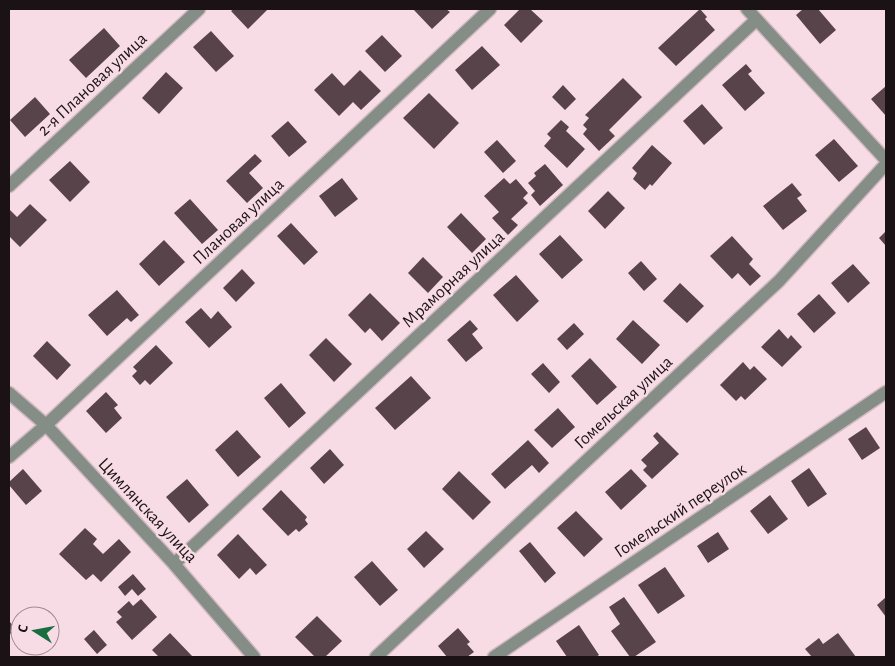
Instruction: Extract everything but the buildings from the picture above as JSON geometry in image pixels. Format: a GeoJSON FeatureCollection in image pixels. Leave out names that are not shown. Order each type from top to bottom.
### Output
{"type":"FeatureCollection","features":[{"type":"Feature","properties":{"kind":"street","name":"2-я Плановая улица"},"geometry":{"type":"LineString","coordinates":[[9,186],[199,9]]}},
{"type":"Feature","properties":{"kind":"street","name":"Плановая улица"},"geometry":{"type":"LineString","coordinates":[[9,458],[490,9]]}},
{"type":"Feature","properties":{"kind":"street"},"geometry":{"type":"LineString","coordinates":[[747,9],[886,160]]}},
{"type":"Feature","properties":{"kind":"street","name":"Мраморная улица"},"geometry":{"type":"LineString","coordinates":[[174,564],[756,20]]}},
{"type":"Feature","properties":{"kind":"street","name":"Гомельская улица"},"geometry":{"type":"LineString","coordinates":[[376,657],[780,281],[886,164]]}},
{"type":"Feature","properties":{"kind":"street","name":"Гомельский переулок"},"geometry":{"type":"LineString","coordinates":[[494,657],[886,392]]}},
{"type":"Feature","properties":{"kind":"street","name":"Цимлянская улица"},"geometry":{"type":"LineString","coordinates":[[9,394],[46,425],[174,564],[254,657]]}}]}
